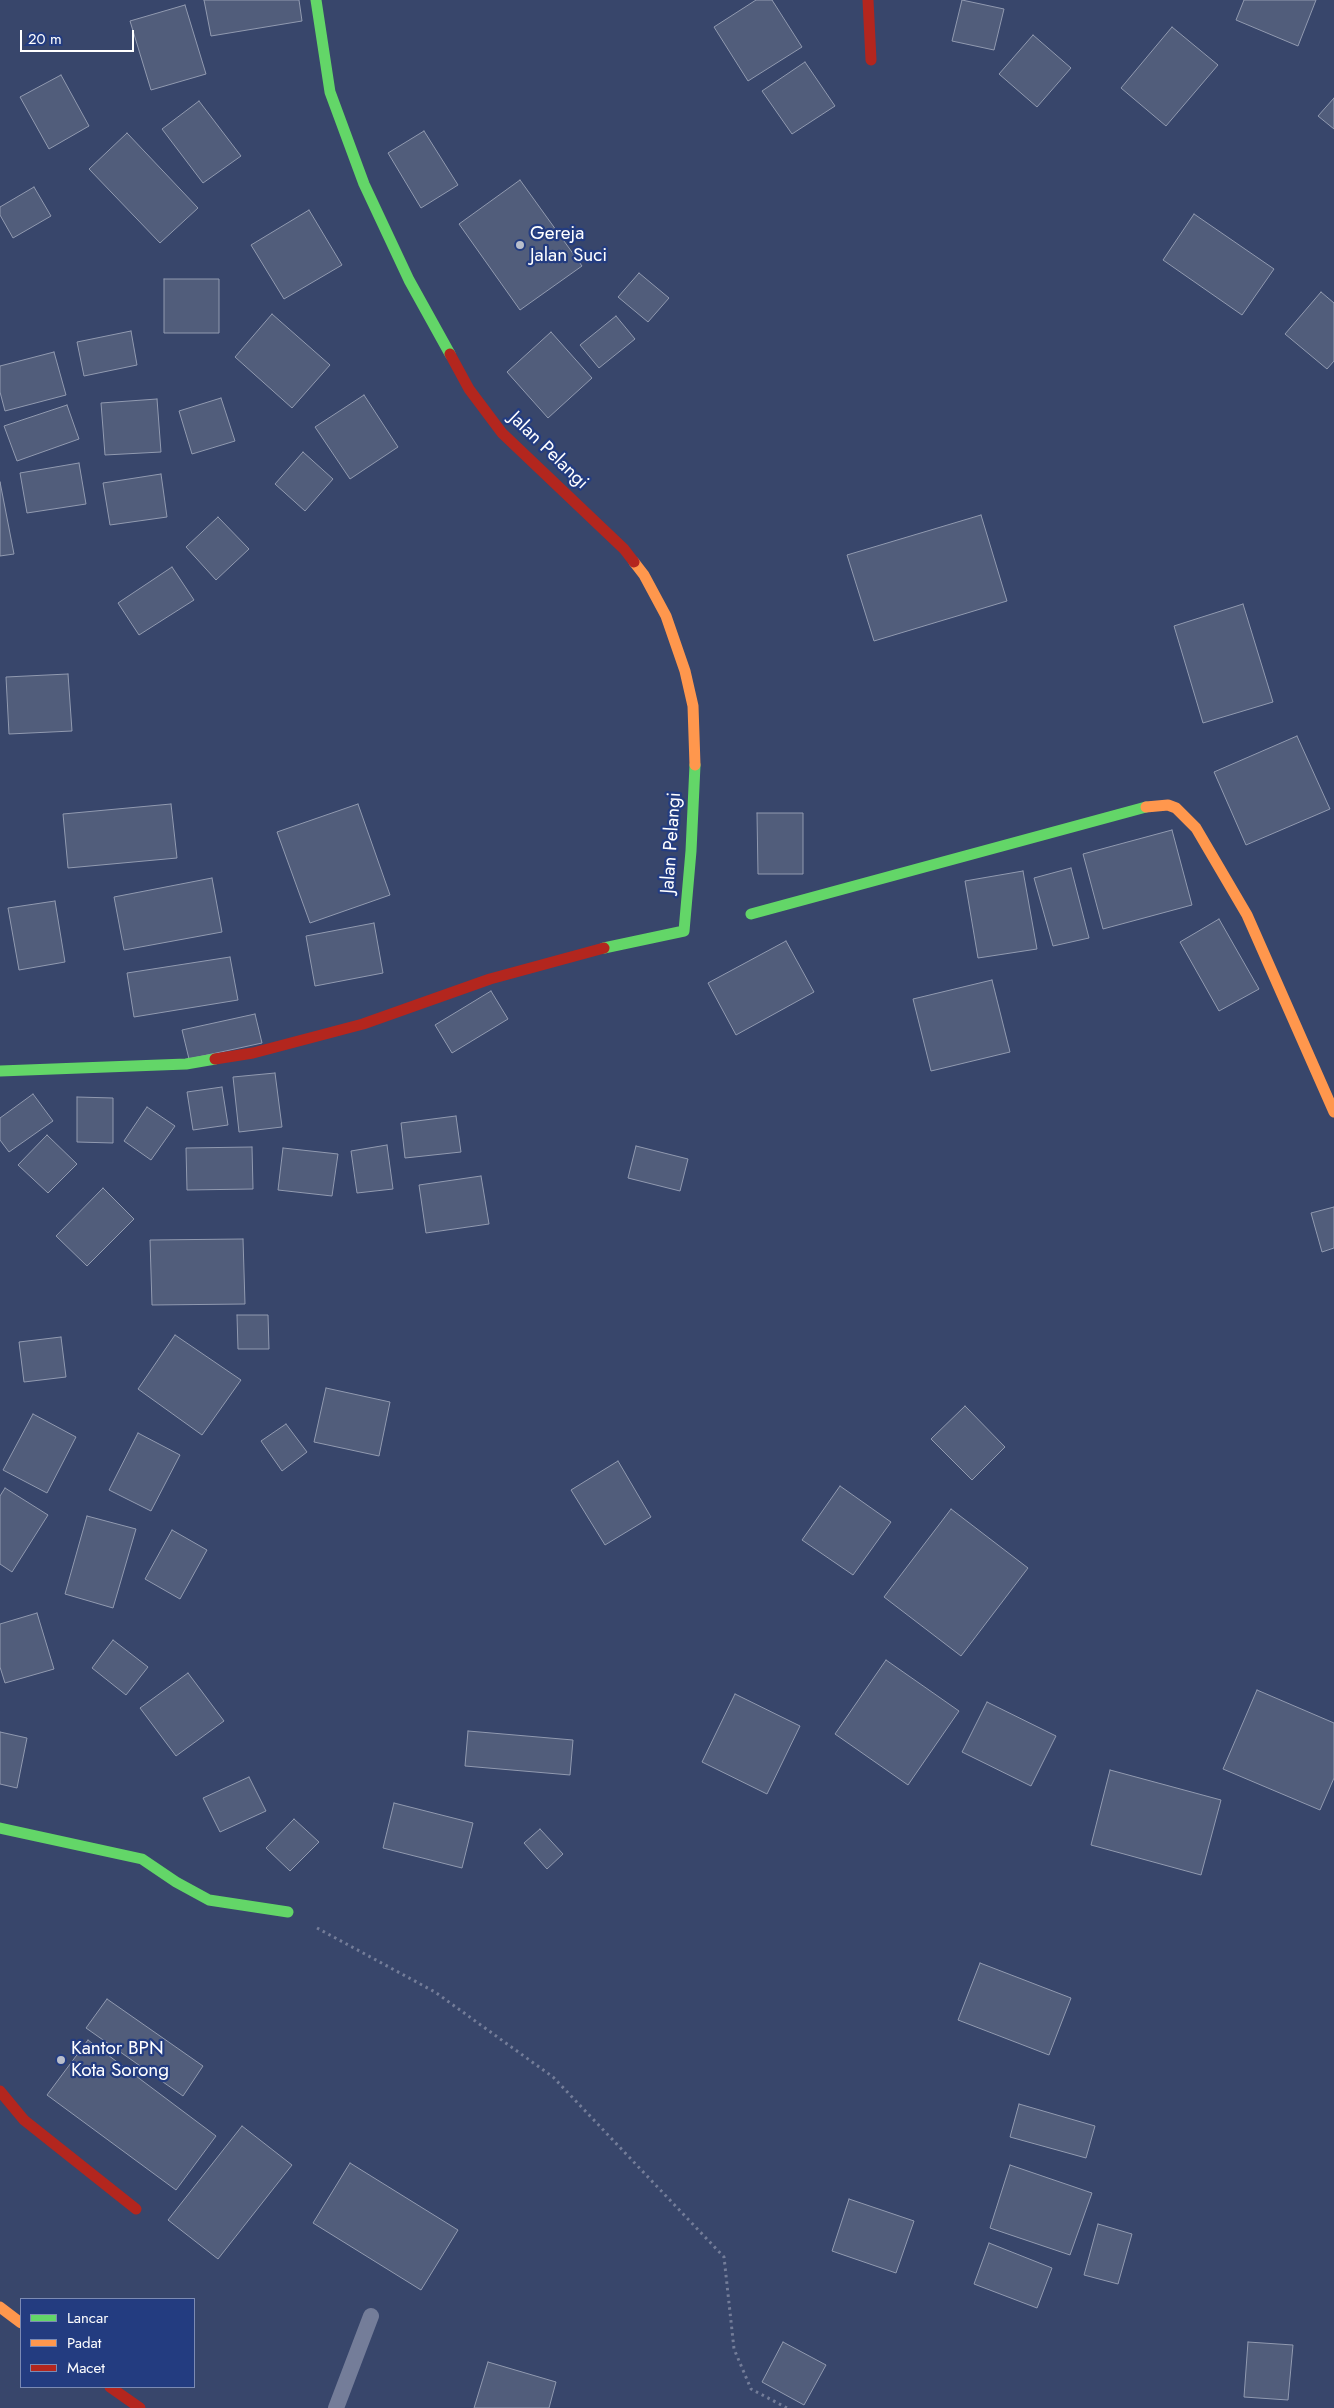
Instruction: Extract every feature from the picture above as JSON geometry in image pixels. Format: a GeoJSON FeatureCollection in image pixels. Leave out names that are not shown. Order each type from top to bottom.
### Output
{"type":"FeatureCollection","features":[{"type":"Feature","properties":{"kind":"street","name":"Jalan Pelangi"},"geometry":{"type":"LineString","coordinates":[[0,1071],[186,1064],[253,1053],[363,1024],[490,979],[626,942],[684,931],[691,850],[694,778],[693,706],[685,671],[666,616],[644,575],[624,549],[502,434],[469,389],[409,280],[364,184],[330,92],[316,0]]}},
{"type":"Feature","properties":{"kind":"street"},"geometry":{"type":"LineString","coordinates":[[868,0],[871,60]]}},
{"type":"Feature","properties":{"kind":"street"},"geometry":{"type":"LineString","coordinates":[[751,914],[1146,808],[1168,805],[1176,808],[1196,828],[1246,915],[1334,1112]]}},
{"type":"Feature","properties":{"kind":"street"},"geometry":{"type":"LineString","coordinates":[[0,1828],[94,1847],[142,1860],[208,1900],[288,1912]]}},
{"type":"Feature","properties":{"kind":"street"},"geometry":{"type":"LineString","coordinates":[[0,2091],[24,2120],[136,2209]]}},
{"type":"Feature","properties":{"kind":"street"},"geometry":{"type":"LineString","coordinates":[[0,2307],[20,2322]]}},
{"type":"Feature","properties":{"kind":"street"},"geometry":{"type":"LineString","coordinates":[[111,2388],[140,2408]]}},
{"type":"Feature","properties":{"kind":"lane"},"geometry":{"type":"LineString","coordinates":[[336,2408],[371,2316]]}},
{"type":"Feature","properties":{"kind":"path"},"geometry":{"type":"LineString","coordinates":[[288,1912],[435,1992],[553,2078],[724,2257],[734,2349],[751,2389],[787,2408]]}},
{"type":"Feature","properties":{"kind":"building"},"geometry":{"type":"Polygon","coordinates":[[[204,0],[299,0],[302,21],[211,36],[204,0]]]}},
{"type":"Feature","properties":{"kind":"building"},"geometry":{"type":"Polygon","coordinates":[[[756,0],[772,0],[802,47],[748,81],[714,27],[756,0]]]}},
{"type":"Feature","properties":{"kind":"building"},"geometry":{"type":"Polygon","coordinates":[[[962,0],[1004,9],[994,50],[952,41],[962,0]]]}},
{"type":"Feature","properties":{"kind":"building"},"geometry":{"type":"Polygon","coordinates":[[[1244,0],[1316,0],[1298,46],[1236,20],[1244,0]]]}},
{"type":"Feature","properties":{"kind":"building"},"geometry":{"type":"Polygon","coordinates":[[[185,5],[206,74],[151,90],[130,21],[185,5]]]}},
{"type":"Feature","properties":{"kind":"building"},"geometry":{"type":"Polygon","coordinates":[[[1172,27],[1218,65],[1166,126],[1121,88],[1172,27]]]}},
{"type":"Feature","properties":{"kind":"building"},"geometry":{"type":"Polygon","coordinates":[[[1033,35],[1071,68],[1037,107],[999,74],[1033,35]]]}},
{"type":"Feature","properties":{"kind":"building"},"geometry":{"type":"Polygon","coordinates":[[[805,62],[835,106],[792,134],[762,91],[805,62]]]}},
{"type":"Feature","properties":{"kind":"building"},"geometry":{"type":"Polygon","coordinates":[[[61,75],[89,126],[49,149],[20,97],[61,75]]]}},
{"type":"Feature","properties":{"kind":"building"},"geometry":{"type":"Polygon","coordinates":[[[1334,98],[1334,129],[1318,116],[1334,98]]]}},
{"type":"Feature","properties":{"kind":"building"},"geometry":{"type":"Polygon","coordinates":[[[199,101],[241,156],[203,183],[162,129],[199,101]]]}},
{"type":"Feature","properties":{"kind":"building"},"geometry":{"type":"Polygon","coordinates":[[[424,131],[458,185],[421,208],[388,153],[424,131]]]}},
{"type":"Feature","properties":{"kind":"building"},"geometry":{"type":"Polygon","coordinates":[[[127,133],[198,208],[160,243],[89,169],[127,133]]]}},
{"type":"Feature","properties":{"kind":"building","name":"Gereja Jalan Suci"},"geometry":{"type":"Polygon","coordinates":[[[520,180],[582,266],[520,310],[459,224],[520,180]]]}},
{"type":"Feature","properties":{"kind":"building"},"geometry":{"type":"Polygon","coordinates":[[[34,187],[51,216],[13,238],[0,215],[0,207],[34,187]]]}},
{"type":"Feature","properties":{"kind":"building"},"geometry":{"type":"Polygon","coordinates":[[[309,210],[342,265],[284,299],[251,245],[309,210]]]}},
{"type":"Feature","properties":{"kind":"building"},"geometry":{"type":"Polygon","coordinates":[[[1194,214],[1274,269],[1242,315],[1163,260],[1194,214]]]}},
{"type":"Feature","properties":{"kind":"building"},"geometry":{"type":"Polygon","coordinates":[[[639,273],[669,298],[648,322],[618,297],[639,273]]]}},
{"type":"Feature","properties":{"kind":"building"},"geometry":{"type":"Polygon","coordinates":[[[164,279],[219,279],[219,333],[164,333],[164,279]]]}},
{"type":"Feature","properties":{"kind":"building"},"geometry":{"type":"Polygon","coordinates":[[[1321,292],[1334,303],[1334,361],[1327,369],[1285,334],[1321,292]]]}},
{"type":"Feature","properties":{"kind":"building"},"geometry":{"type":"Polygon","coordinates":[[[272,314],[330,365],[292,408],[235,357],[272,314]]]}},
{"type":"Feature","properties":{"kind":"building"},"geometry":{"type":"Polygon","coordinates":[[[616,316],[635,339],[599,368],[580,345],[616,316]]]}},
{"type":"Feature","properties":{"kind":"building"},"geometry":{"type":"Polygon","coordinates":[[[131,331],[137,365],[84,376],[77,342],[131,331]]]}},
{"type":"Feature","properties":{"kind":"building"},"geometry":{"type":"Polygon","coordinates":[[[551,332],[592,378],[548,418],[507,372],[551,332]]]}},
{"type":"Feature","properties":{"kind":"building"},"geometry":{"type":"Polygon","coordinates":[[[54,352],[66,395],[5,411],[0,392],[0,366],[54,352]]]}},
{"type":"Feature","properties":{"kind":"building"},"geometry":{"type":"Polygon","coordinates":[[[364,395],[398,447],[350,479],[315,427],[364,395]]]}},
{"type":"Feature","properties":{"kind":"building"},"geometry":{"type":"Polygon","coordinates":[[[221,398],[235,441],[192,454],[179,411],[221,398]]]}},
{"type":"Feature","properties":{"kind":"building"},"geometry":{"type":"Polygon","coordinates":[[[157,399],[161,452],[105,455],[101,403],[157,399]]]}},
{"type":"Feature","properties":{"kind":"building"},"geometry":{"type":"Polygon","coordinates":[[[67,405],[79,439],[17,461],[4,426],[67,405]]]}},
{"type":"Feature","properties":{"kind":"building"},"geometry":{"type":"Polygon","coordinates":[[[303,452],[333,479],[305,511],[275,484],[303,452]]]}},
{"type":"Feature","properties":{"kind":"building"},"geometry":{"type":"Polygon","coordinates":[[[79,463],[86,504],[27,513],[20,473],[79,463]]]}},
{"type":"Feature","properties":{"kind":"building"},"geometry":{"type":"Polygon","coordinates":[[[161,474],[167,517],[110,525],[103,483],[161,474]]]}},
{"type":"Feature","properties":{"kind":"building"},"geometry":{"type":"Polygon","coordinates":[[[0,482],[14,554],[0,556],[0,482]]]}},
{"type":"Feature","properties":{"kind":"building"},"geometry":{"type":"Polygon","coordinates":[[[981,515],[1007,601],[874,641],[847,555],[981,515]]]}},
{"type":"Feature","properties":{"kind":"building"},"geometry":{"type":"Polygon","coordinates":[[[218,517],[249,549],[216,580],[186,547],[218,517]]]}},
{"type":"Feature","properties":{"kind":"building"},"geometry":{"type":"Polygon","coordinates":[[[172,567],[194,600],[139,635],[118,603],[172,567]]]}},
{"type":"Feature","properties":{"kind":"building"},"geometry":{"type":"Polygon","coordinates":[[[1243,604],[1273,702],[1203,723],[1174,626],[1243,604]]]}},
{"type":"Feature","properties":{"kind":"building"},"geometry":{"type":"Polygon","coordinates":[[[68,674],[72,731],[9,734],[6,677],[68,674]]]}},
{"type":"Feature","properties":{"kind":"building"},"geometry":{"type":"Polygon","coordinates":[[[1297,736],[1330,809],[1246,845],[1214,772],[1297,736]]]}},
{"type":"Feature","properties":{"kind":"building"},"geometry":{"type":"Polygon","coordinates":[[[171,804],[177,858],[68,868],[63,814],[171,804]]]}},
{"type":"Feature","properties":{"kind":"building"},"geometry":{"type":"Polygon","coordinates":[[[358,804],[390,895],[310,923],[277,832],[358,804]]]}},
{"type":"Feature","properties":{"kind":"building"},"geometry":{"type":"Polygon","coordinates":[[[757,813],[803,813],[803,874],[758,874],[757,813]]]}},
{"type":"Feature","properties":{"kind":"building"},"geometry":{"type":"Polygon","coordinates":[[[1172,830],[1192,905],[1103,929],[1083,854],[1172,830]]]}},
{"type":"Feature","properties":{"kind":"building"},"geometry":{"type":"Polygon","coordinates":[[[1071,868],[1089,938],[1053,946],[1034,878],[1071,868]]]}},
{"type":"Feature","properties":{"kind":"building"},"geometry":{"type":"Polygon","coordinates":[[[1023,871],[1037,949],[978,958],[965,881],[1023,871]]]}},
{"type":"Feature","properties":{"kind":"building"},"geometry":{"type":"Polygon","coordinates":[[[212,878],[222,932],[124,950],[114,897],[212,878]]]}},
{"type":"Feature","properties":{"kind":"building"},"geometry":{"type":"Polygon","coordinates":[[[55,901],[65,962],[19,970],[8,908],[55,901]]]}},
{"type":"Feature","properties":{"kind":"building"},"geometry":{"type":"Polygon","coordinates":[[[1219,919],[1259,989],[1219,1011],[1180,942],[1219,919]]]}},
{"type":"Feature","properties":{"kind":"building"},"geometry":{"type":"Polygon","coordinates":[[[374,923],[383,973],[315,986],[306,936],[374,923]]]}},
{"type":"Feature","properties":{"kind":"building"},"geometry":{"type":"Polygon","coordinates":[[[786,941],[814,992],[736,1035],[708,983],[786,941]]]}},
{"type":"Feature","properties":{"kind":"building"},"geometry":{"type":"Polygon","coordinates":[[[230,957],[238,1000],[134,1017],[127,973],[230,957]]]}},
{"type":"Feature","properties":{"kind":"building"},"geometry":{"type":"Polygon","coordinates":[[[992,980],[1010,1052],[931,1071],[913,999],[992,980]]]}},
{"type":"Feature","properties":{"kind":"building"},"geometry":{"type":"Polygon","coordinates":[[[491,991],[508,1019],[452,1053],[435,1025],[491,991]]]}},
{"type":"Feature","properties":{"kind":"building"},"geometry":{"type":"Polygon","coordinates":[[[255,1014],[262,1043],[189,1059],[182,1030],[255,1014]]]}},
{"type":"Feature","properties":{"kind":"building"},"geometry":{"type":"Polygon","coordinates":[[[275,1073],[282,1127],[239,1132],[233,1077],[275,1073]]]}},
{"type":"Feature","properties":{"kind":"building"},"geometry":{"type":"Polygon","coordinates":[[[222,1087],[228,1125],[193,1130],[187,1092],[222,1087]]]}},
{"type":"Feature","properties":{"kind":"building"},"geometry":{"type":"Polygon","coordinates":[[[33,1094],[53,1121],[9,1152],[0,1140],[0,1118],[33,1094]]]}},
{"type":"Feature","properties":{"kind":"building"},"geometry":{"type":"Polygon","coordinates":[[[77,1097],[113,1098],[113,1143],[77,1142],[77,1097]]]}},
{"type":"Feature","properties":{"kind":"building"},"geometry":{"type":"Polygon","coordinates":[[[147,1107],[175,1126],[151,1160],[124,1141],[147,1107]]]}},
{"type":"Feature","properties":{"kind":"building"},"geometry":{"type":"Polygon","coordinates":[[[456,1116],[461,1152],[405,1158],[401,1123],[456,1116]]]}},
{"type":"Feature","properties":{"kind":"building"},"geometry":{"type":"Polygon","coordinates":[[[47,1135],[77,1164],[48,1193],[18,1165],[47,1135]]]}},
{"type":"Feature","properties":{"kind":"building"},"geometry":{"type":"Polygon","coordinates":[[[387,1145],[393,1189],[357,1193],[351,1151],[387,1145]]]}},
{"type":"Feature","properties":{"kind":"building"},"geometry":{"type":"Polygon","coordinates":[[[636,1146],[688,1159],[680,1191],[628,1178],[636,1146]]]}},
{"type":"Feature","properties":{"kind":"building"},"geometry":{"type":"Polygon","coordinates":[[[252,1147],[253,1189],[187,1190],[186,1148],[252,1147]]]}},
{"type":"Feature","properties":{"kind":"building"},"geometry":{"type":"Polygon","coordinates":[[[283,1148],[338,1154],[332,1196],[278,1190],[283,1148]]]}},
{"type":"Feature","properties":{"kind":"building"},"geometry":{"type":"Polygon","coordinates":[[[481,1176],[489,1224],[426,1233],[419,1185],[481,1176]]]}},
{"type":"Feature","properties":{"kind":"building"},"geometry":{"type":"Polygon","coordinates":[[[103,1188],[134,1219],[87,1266],[56,1236],[103,1188]]]}},
{"type":"Feature","properties":{"kind":"building"},"geometry":{"type":"Polygon","coordinates":[[[1334,1207],[1334,1248],[1322,1252],[1311,1213],[1334,1207]]]}},
{"type":"Feature","properties":{"kind":"building"},"geometry":{"type":"Polygon","coordinates":[[[243,1239],[245,1304],[152,1305],[150,1240],[243,1239]]]}},
{"type":"Feature","properties":{"kind":"building"},"geometry":{"type":"Polygon","coordinates":[[[237,1315],[268,1315],[269,1349],[238,1349],[237,1315]]]}},
{"type":"Feature","properties":{"kind":"building"},"geometry":{"type":"Polygon","coordinates":[[[175,1335],[241,1380],[202,1435],[138,1389],[175,1335]]]}},
{"type":"Feature","properties":{"kind":"building"},"geometry":{"type":"Polygon","coordinates":[[[61,1337],[66,1377],[24,1382],[19,1342],[61,1337]]]}},
{"type":"Feature","properties":{"kind":"building"},"geometry":{"type":"Polygon","coordinates":[[[326,1388],[390,1402],[379,1456],[314,1442],[326,1388]]]}},
{"type":"Feature","properties":{"kind":"building"},"geometry":{"type":"Polygon","coordinates":[[[965,1406],[1005,1447],[972,1480],[931,1439],[965,1406]]]}},
{"type":"Feature","properties":{"kind":"building"},"geometry":{"type":"Polygon","coordinates":[[[33,1414],[76,1437],[47,1493],[3,1470],[33,1414]]]}},
{"type":"Feature","properties":{"kind":"building"},"geometry":{"type":"Polygon","coordinates":[[[286,1424],[307,1452],[282,1471],[261,1441],[286,1424]]]}},
{"type":"Feature","properties":{"kind":"building"},"geometry":{"type":"Polygon","coordinates":[[[138,1433],[180,1455],[151,1511],[109,1490],[138,1433]]]}},
{"type":"Feature","properties":{"kind":"building"},"geometry":{"type":"Polygon","coordinates":[[[618,1461],[651,1517],[605,1545],[571,1490],[618,1461]]]}},
{"type":"Feature","properties":{"kind":"building"},"geometry":{"type":"Polygon","coordinates":[[[840,1486],[891,1522],[853,1575],[802,1540],[840,1486]]]}},
{"type":"Feature","properties":{"kind":"building"},"geometry":{"type":"Polygon","coordinates":[[[5,1488],[48,1515],[12,1572],[0,1564],[0,1496],[5,1488]]]}},
{"type":"Feature","properties":{"kind":"building"},"geometry":{"type":"Polygon","coordinates":[[[951,1509],[1028,1568],[961,1656],[884,1597],[951,1509]]]}},
{"type":"Feature","properties":{"kind":"building"},"geometry":{"type":"Polygon","coordinates":[[[87,1516],[136,1529],[113,1608],[65,1594],[87,1516]]]}},
{"type":"Feature","properties":{"kind":"building"},"geometry":{"type":"Polygon","coordinates":[[[172,1530],[207,1550],[180,1599],[145,1579],[172,1530]]]}},
{"type":"Feature","properties":{"kind":"building"},"geometry":{"type":"Polygon","coordinates":[[[37,1613],[54,1669],[5,1683],[0,1667],[0,1624],[37,1613]]]}},
{"type":"Feature","properties":{"kind":"building"},"geometry":{"type":"Polygon","coordinates":[[[113,1640],[148,1667],[126,1695],[92,1668],[113,1640]]]}},
{"type":"Feature","properties":{"kind":"building"},"geometry":{"type":"Polygon","coordinates":[[[886,1660],[959,1711],[908,1785],[835,1734],[886,1660]]]}},
{"type":"Feature","properties":{"kind":"building"},"geometry":{"type":"Polygon","coordinates":[[[188,1673],[224,1721],[176,1756],[140,1708],[188,1673]]]}},
{"type":"Feature","properties":{"kind":"building"},"geometry":{"type":"Polygon","coordinates":[[[1257,1690],[1334,1723],[1334,1778],[1320,1810],[1223,1769],[1257,1690]]]}},
{"type":"Feature","properties":{"kind":"building"},"geometry":{"type":"Polygon","coordinates":[[[735,1694],[800,1726],[767,1794],[702,1762],[735,1694]]]}},
{"type":"Feature","properties":{"kind":"building"},"geometry":{"type":"Polygon","coordinates":[[[987,1702],[1056,1736],[1031,1786],[962,1752],[987,1702]]]}},
{"type":"Feature","properties":{"kind":"building"},"geometry":{"type":"Polygon","coordinates":[[[468,1731],[573,1740],[570,1775],[465,1766],[468,1731]]]}},
{"type":"Feature","properties":{"kind":"building"},"geometry":{"type":"Polygon","coordinates":[[[0,1732],[27,1738],[17,1788],[0,1784],[0,1732]]]}},
{"type":"Feature","properties":{"kind":"building"},"geometry":{"type":"Polygon","coordinates":[[[1110,1770],[1221,1800],[1201,1875],[1091,1845],[1110,1770]]]}},
{"type":"Feature","properties":{"kind":"building"},"geometry":{"type":"Polygon","coordinates":[[[249,1777],[266,1811],[220,1832],[203,1798],[249,1777]]]}},
{"type":"Feature","properties":{"kind":"building"},"geometry":{"type":"Polygon","coordinates":[[[394,1803],[473,1823],[462,1868],[383,1848],[394,1803]]]}},
{"type":"Feature","properties":{"kind":"building"},"geometry":{"type":"Polygon","coordinates":[[[294,1819],[319,1842],[290,1871],[266,1848],[294,1819]]]}},
{"type":"Feature","properties":{"kind":"building"},"geometry":{"type":"Polygon","coordinates":[[[540,1829],[563,1854],[547,1869],[524,1843],[540,1829]]]}},
{"type":"Feature","properties":{"kind":"building"},"geometry":{"type":"Polygon","coordinates":[[[980,1963],[1071,1998],[1049,2055],[958,2020],[980,1963]]]}},
{"type":"Feature","properties":{"kind":"building"},"geometry":{"type":"Polygon","coordinates":[[[107,1999],[203,2066],[183,2096],[86,2028],[107,1999]]]}},
{"type":"Feature","properties":{"kind":"building"},"geometry":{"type":"Polygon","coordinates":[[[88,2040],[216,2136],[176,2190],[47,2095],[88,2040]]]}},
{"type":"Feature","properties":{"kind":"building"},"geometry":{"type":"Polygon","coordinates":[[[1019,2104],[1095,2126],[1086,2158],[1010,2137],[1019,2104]]]}},
{"type":"Feature","properties":{"kind":"building"},"geometry":{"type":"Polygon","coordinates":[[[242,2126],[292,2165],[218,2259],[168,2220],[242,2126]]]}},
{"type":"Feature","properties":{"kind":"building"},"geometry":{"type":"Polygon","coordinates":[[[350,2163],[458,2230],[421,2290],[313,2223],[350,2163]]]}},
{"type":"Feature","properties":{"kind":"building"},"geometry":{"type":"Polygon","coordinates":[[[1010,2165],[1092,2193],[1070,2255],[990,2228],[1010,2165]]]}},
{"type":"Feature","properties":{"kind":"building"},"geometry":{"type":"Polygon","coordinates":[[[849,2199],[914,2221],[896,2273],[832,2251],[849,2199]]]}},
{"type":"Feature","properties":{"kind":"building"},"geometry":{"type":"Polygon","coordinates":[[[1098,2224],[1132,2234],[1118,2284],[1084,2275],[1098,2224]]]}},
{"type":"Feature","properties":{"kind":"building"},"geometry":{"type":"Polygon","coordinates":[[[989,2243],[1052,2268],[1037,2308],[974,2284],[989,2243]]]}},
{"type":"Feature","properties":{"kind":"building"},"geometry":{"type":"Polygon","coordinates":[[[783,2342],[826,2365],[804,2405],[762,2382],[783,2342]]]}},
{"type":"Feature","properties":{"kind":"building"},"geometry":{"type":"Polygon","coordinates":[[[1248,2342],[1293,2345],[1288,2400],[1244,2397],[1248,2342]]]}},
{"type":"Feature","properties":{"kind":"building"},"geometry":{"type":"Polygon","coordinates":[[[488,2362],[556,2382],[549,2408],[474,2408],[488,2362]]]}},
{"type":"Feature","properties":{"kind":"traffic: fast"},"geometry":{"type":"LineString","coordinates":[[316,0],[330,92],[364,184],[409,280],[450,354]]}},
{"type":"Feature","properties":{"kind":"traffic: fast"},"geometry":{"type":"LineString","coordinates":[[604,948],[684,931],[691,851],[695,765]]}},
{"type":"Feature","properties":{"kind":"traffic: fast"},"geometry":{"type":"LineString","coordinates":[[751,914],[1146,807]]}},
{"type":"Feature","properties":{"kind":"traffic: fast"},"geometry":{"type":"LineString","coordinates":[[0,1071],[186,1064],[215,1059]]}},
{"type":"Feature","properties":{"kind":"traffic: fast"},"geometry":{"type":"LineString","coordinates":[[0,1828],[142,1859],[176,1882],[209,1900],[288,1912]]}},
{"type":"Feature","properties":{"kind":"traffic: slow"},"geometry":{"type":"LineString","coordinates":[[634,562],[644,575],[666,616],[685,671],[693,706],[695,765]]}},
{"type":"Feature","properties":{"kind":"traffic: slow"},"geometry":{"type":"LineString","coordinates":[[1146,807],[1168,805],[1176,808],[1196,828],[1247,915],[1334,1112]]}},
{"type":"Feature","properties":{"kind":"traffic: slow"},"geometry":{"type":"LineString","coordinates":[[0,2307],[20,2322]]}},
{"type":"Feature","properties":{"kind":"traffic: jam"},"geometry":{"type":"LineString","coordinates":[[868,0],[871,60]]}},
{"type":"Feature","properties":{"kind":"traffic: jam"},"geometry":{"type":"LineString","coordinates":[[450,354],[469,389],[502,433],[624,549],[634,562]]}},
{"type":"Feature","properties":{"kind":"traffic: jam"},"geometry":{"type":"LineString","coordinates":[[215,1059],[253,1053],[363,1024],[490,979],[604,948]]}},
{"type":"Feature","properties":{"kind":"traffic: jam"},"geometry":{"type":"LineString","coordinates":[[0,2091],[24,2120],[136,2209]]}},
{"type":"Feature","properties":{"kind":"traffic: jam"},"geometry":{"type":"LineString","coordinates":[[111,2388],[140,2408]]}},
{"type":"Feature","properties":{"kind":"place","name":"Gereja Jalan Suci"},"geometry":{"type":"Point","coordinates":[520,245]}},
{"type":"Feature","properties":{"kind":"place","name":"Kantor BPN Kota Sorong"},"geometry":{"type":"Point","coordinates":[61,2060]}}]}
